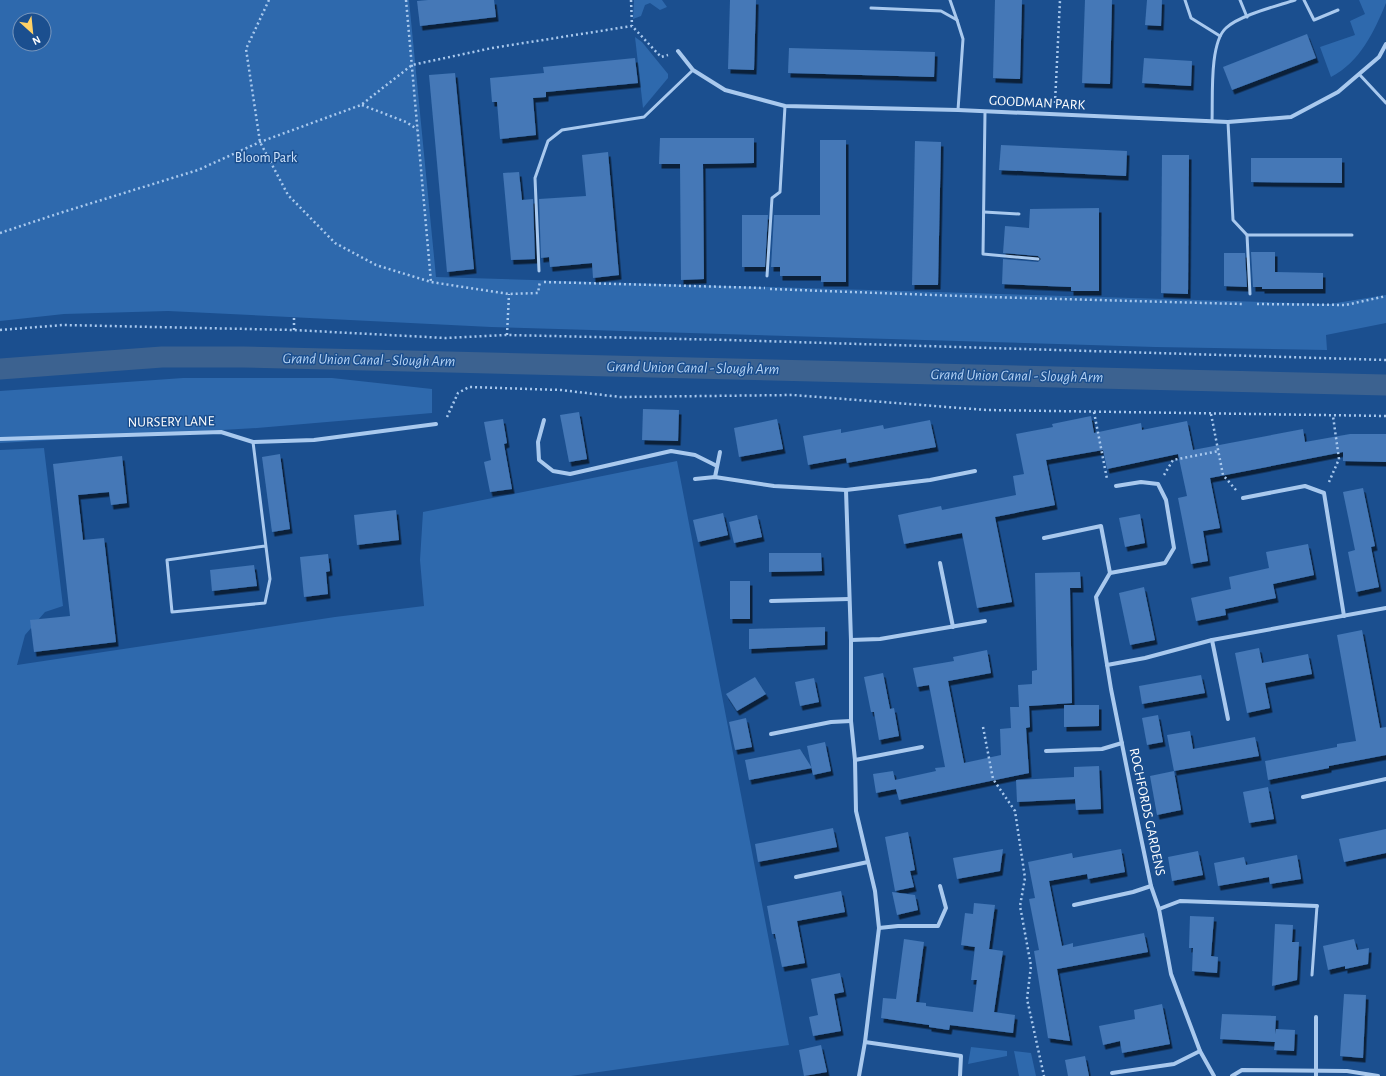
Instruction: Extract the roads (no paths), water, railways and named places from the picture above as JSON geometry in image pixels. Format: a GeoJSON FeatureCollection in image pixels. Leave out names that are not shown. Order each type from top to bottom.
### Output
{"type":"FeatureCollection","features":[{"type":"Feature","properties":{"kind":"street","name":"GOODMAN PARK"},"geometry":{"type":"LineString","coordinates":[[678,51],[693,70],[725,90],[785,106],[958,110],[1228,122],[1291,117],[1338,92],[1379,56],[1386,44]]}},
{"type":"Feature","properties":{"kind":"street"},"geometry":{"type":"LineString","coordinates":[[544,420],[538,442],[539,460],[553,471],[570,474],[670,451],[695,455],[717,466]]}},
{"type":"Feature","properties":{"kind":"street","name":"NURSERY LANE"},"geometry":{"type":"LineString","coordinates":[[0,439],[221,432],[253,442],[314,440],[436,424]]}},
{"type":"Feature","properties":{"kind":"street"},"geometry":{"type":"LineString","coordinates":[[715,477],[720,452]]}},
{"type":"Feature","properties":{"kind":"street"},"geometry":{"type":"LineString","coordinates":[[695,479],[715,477],[774,486],[846,490],[930,480],[975,471]]}},
{"type":"Feature","properties":{"kind":"street"},"geometry":{"type":"LineString","coordinates":[[1044,538],[1101,526],[1110,574],[1164,563],[1174,548],[1166,500],[1158,484],[1141,482],[1116,486]]}},
{"type":"Feature","properties":{"kind":"street"},"geometry":{"type":"LineString","coordinates":[[1243,498],[1305,486],[1324,493],[1344,616]]}},
{"type":"Feature","properties":{"kind":"street"},"geometry":{"type":"LineString","coordinates":[[846,490],[851,640],[851,721],[855,760],[856,811],[875,891],[879,928],[865,1042],[859,1076]]}},
{"type":"Feature","properties":{"kind":"street"},"geometry":{"type":"LineString","coordinates":[[940,563],[953,627]]}},
{"type":"Feature","properties":{"kind":"street","name":"ROCHFORDS GARDENS"},"geometry":{"type":"LineString","coordinates":[[1110,574],[1096,597],[1122,744],[1151,886],[1159,909],[1172,974],[1200,1051],[1214,1076]]}},
{"type":"Feature","properties":{"kind":"street"},"geometry":{"type":"LineString","coordinates":[[771,601],[849,599]]}},
{"type":"Feature","properties":{"kind":"street"},"geometry":{"type":"LineString","coordinates":[[1107,665],[1145,658],[1212,640],[1386,608]]}},
{"type":"Feature","properties":{"kind":"street"},"geometry":{"type":"LineString","coordinates":[[851,640],[880,639],[985,621]]}},
{"type":"Feature","properties":{"kind":"street"},"geometry":{"type":"LineString","coordinates":[[1212,640],[1228,719]]}},
{"type":"Feature","properties":{"kind":"street"},"geometry":{"type":"LineString","coordinates":[[771,734],[831,722],[851,721]]}},
{"type":"Feature","properties":{"kind":"street","name":"ROCHFORDS GARDENS"},"geometry":{"type":"LineString","coordinates":[[1046,751],[1102,749],[1122,744]]}},
{"type":"Feature","properties":{"kind":"street"},"geometry":{"type":"LineString","coordinates":[[855,760],[922,747]]}},
{"type":"Feature","properties":{"kind":"street"},"geometry":{"type":"LineString","coordinates":[[1303,797],[1386,779]]}},
{"type":"Feature","properties":{"kind":"street"},"geometry":{"type":"LineString","coordinates":[[796,877],[868,862]]}},
{"type":"Feature","properties":{"kind":"street"},"geometry":{"type":"LineString","coordinates":[[879,928],[898,926],[938,926],[946,908],[940,886]]}},
{"type":"Feature","properties":{"kind":"street","name":"ROCHFORDS GARDENS"},"geometry":{"type":"LineString","coordinates":[[1074,905],[1133,892],[1151,886]]}},
{"type":"Feature","properties":{"kind":"street"},"geometry":{"type":"LineString","coordinates":[[1159,909],[1180,900],[1317,906]]}},
{"type":"Feature","properties":{"kind":"street"},"geometry":{"type":"LineString","coordinates":[[1316,1016],[1316,1074]]}},
{"type":"Feature","properties":{"kind":"street"},"geometry":{"type":"LineString","coordinates":[[865,1042],[961,1056],[960,1076]]}},
{"type":"Feature","properties":{"kind":"street"},"geometry":{"type":"LineString","coordinates":[[1112,1073],[1174,1064],[1200,1051]]}},
{"type":"Feature","properties":{"kind":"street"},"geometry":{"type":"LineString","coordinates":[[1232,1076],[1242,1070],[1316,1074],[1347,1071],[1378,1076]]}},
{"type":"Feature","properties":{"kind":"lane"},"geometry":{"type":"LineString","coordinates":[[950,0],[963,39],[958,110]]}},
{"type":"Feature","properties":{"kind":"lane"},"geometry":{"type":"LineString","coordinates":[[1185,0],[1190,18],[1220,36]]}},
{"type":"Feature","properties":{"kind":"lane"},"geometry":{"type":"LineString","coordinates":[[1240,0],[1247,17]]}},
{"type":"Feature","properties":{"kind":"lane"},"geometry":{"type":"LineString","coordinates":[[1212,122],[1216,46],[1220,36],[1226,28],[1247,17],[1295,0]]}},
{"type":"Feature","properties":{"kind":"lane"},"geometry":{"type":"LineString","coordinates":[[1304,0],[1314,20],[1338,10]]}},
{"type":"Feature","properties":{"kind":"lane"},"geometry":{"type":"LineString","coordinates":[[871,8],[941,11],[957,20]]}},
{"type":"Feature","properties":{"kind":"lane"},"geometry":{"type":"LineString","coordinates":[[539,271],[535,178],[548,141],[562,130],[644,117],[693,70]]}},
{"type":"Feature","properties":{"kind":"lane"},"geometry":{"type":"LineString","coordinates":[[1359,74],[1386,102]]}},
{"type":"Feature","properties":{"kind":"lane"},"geometry":{"type":"LineString","coordinates":[[767,276],[772,198],[780,192],[785,106]]}},
{"type":"Feature","properties":{"kind":"lane"},"geometry":{"type":"LineString","coordinates":[[986,112],[983,254],[1038,259]]}},
{"type":"Feature","properties":{"kind":"lane"},"geometry":{"type":"LineString","coordinates":[[1228,122],[1233,220],[1247,235],[1250,294]]}},
{"type":"Feature","properties":{"kind":"lane"},"geometry":{"type":"LineString","coordinates":[[984,212],[1019,214]]}},
{"type":"Feature","properties":{"kind":"lane"},"geometry":{"type":"LineString","coordinates":[[1247,235],[1352,235]]}},
{"type":"Feature","properties":{"kind":"lane"},"geometry":{"type":"LineString","coordinates":[[253,442],[270,580],[265,603],[172,612],[167,560],[265,546]]}},
{"type":"Feature","properties":{"kind":"lane"},"geometry":{"type":"LineString","coordinates":[[1312,975],[1317,906]]}},
{"type":"Feature","properties":{"kind":"waterway","name":"Grand Union Canal - Slough Arm"},"geometry":{"type":"LineString","coordinates":[[0,369],[162,357],[243,357],[1386,385]]}},
{"type":"Feature","properties":{"kind":"park label","name":"Bloom Park"},"geometry":{"type":"Point","coordinates":[266,158]}}]}
